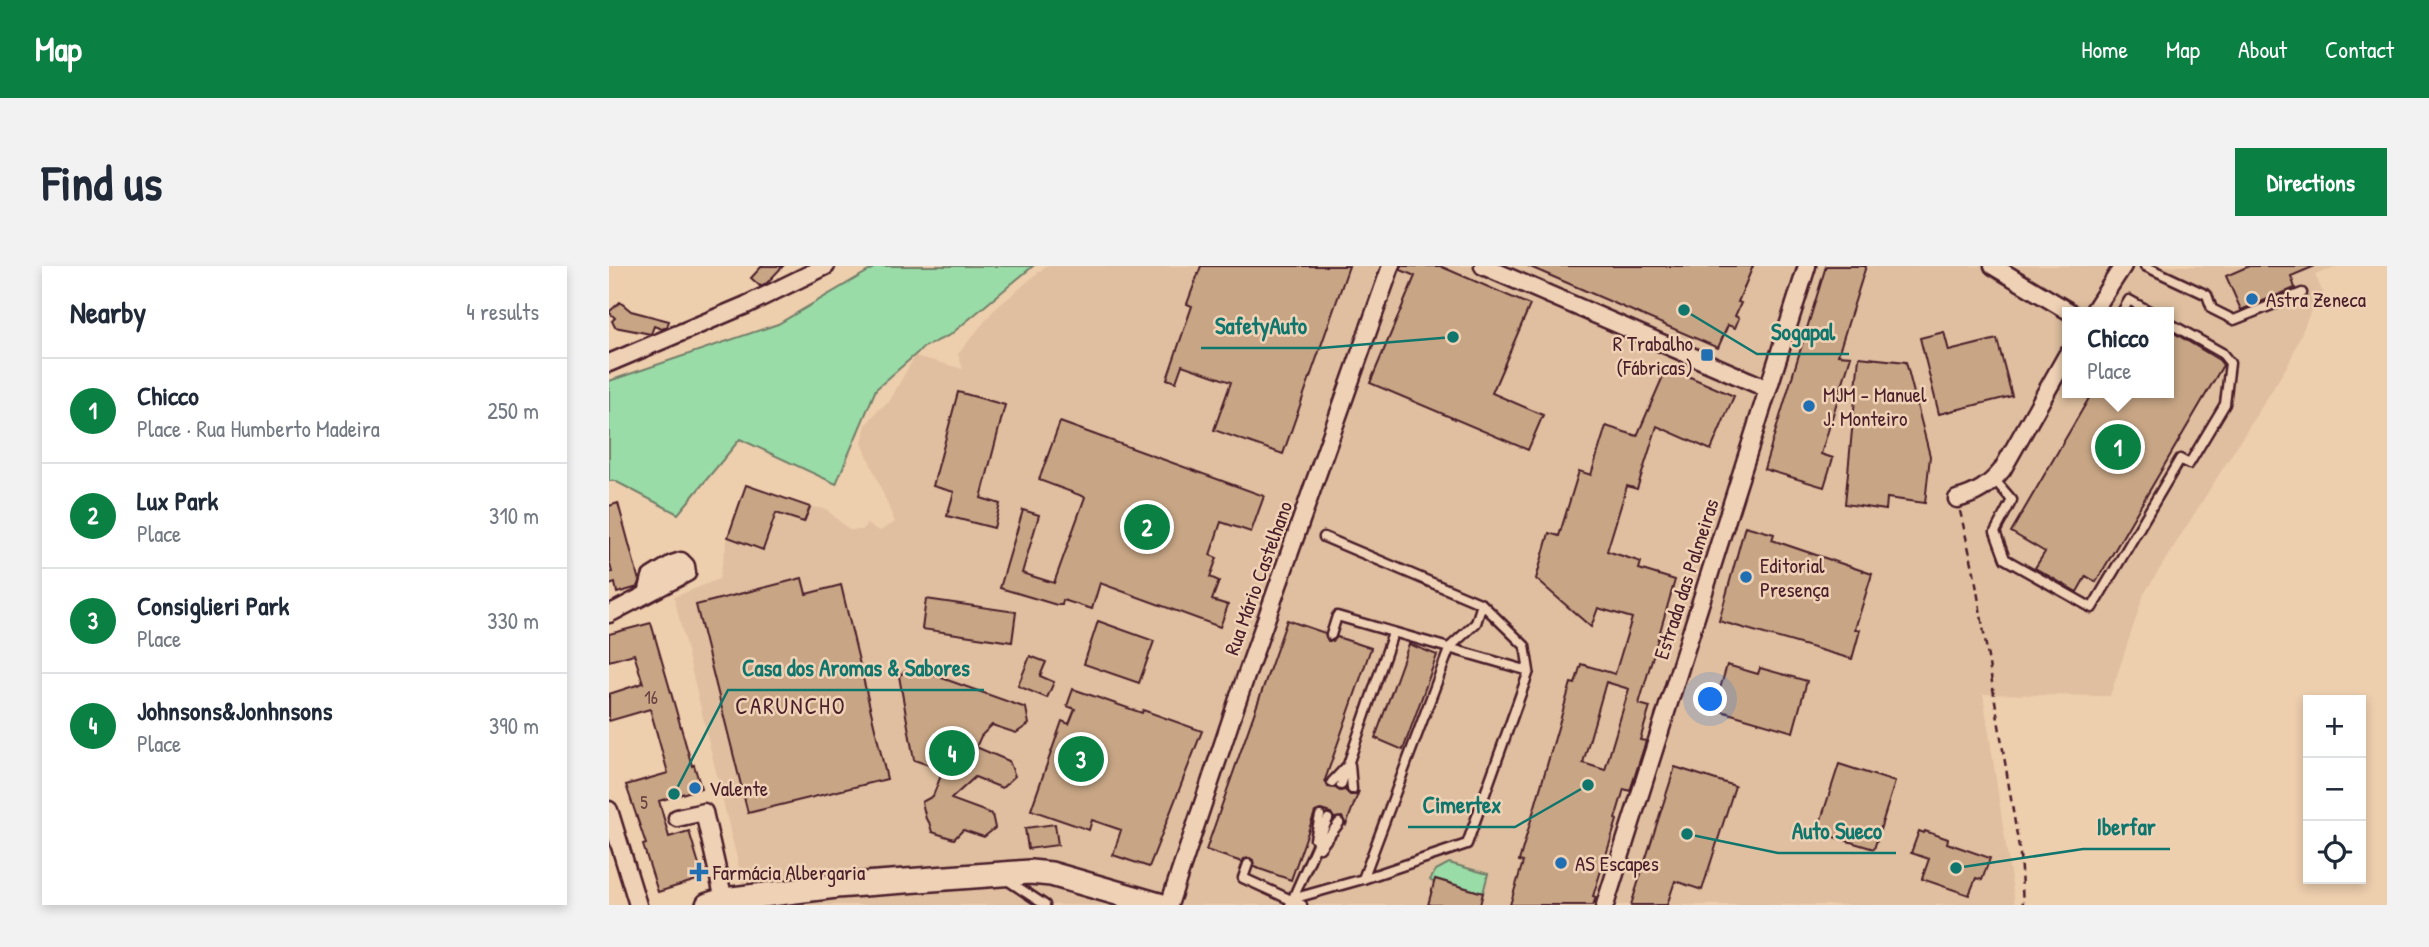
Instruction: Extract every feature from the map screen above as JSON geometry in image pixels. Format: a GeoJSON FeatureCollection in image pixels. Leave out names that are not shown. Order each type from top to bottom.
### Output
{"type":"FeatureCollection","features":[{"type":"Feature","properties":{"kind":"main road"},"geometry":{"type":"LineString","coordinates":[[716,902],[836,886],[1030,872],[1051,874],[1159,905]]}},
{"type":"Feature","properties":{"kind":"street"},"geometry":{"type":"LineString","coordinates":[[609,363],[746,305],[826,266]]}},
{"type":"Feature","properties":{"kind":"street","name":"Rua Mário Castelhano"},"geometry":{"type":"LineString","coordinates":[[1169,905],[1240,693],[1391,266]]}},
{"type":"Feature","properties":{"kind":"street"},"geometry":{"type":"LineString","coordinates":[[1483,266],[1768,389]]}},
{"type":"Feature","properties":{"kind":"street","name":"Estrada das Palmeiras"},"geometry":{"type":"LineString","coordinates":[[1605,905],[1807,266]]}},
{"type":"Feature","properties":{"kind":"street"},"geometry":{"type":"LineString","coordinates":[[1993,266],[2062,307]]}},
{"type":"Feature","properties":{"kind":"street"},"geometry":{"type":"LineString","coordinates":[[2096,307],[2123,266]]}},
{"type":"Feature","properties":{"kind":"street"},"geometry":{"type":"LineString","coordinates":[[1957,499],[1973,495],[2002,470],[2062,364]]}},
{"type":"Feature","properties":{"kind":"street"},"geometry":{"type":"LineString","coordinates":[[609,614],[647,594]]}},
{"type":"Feature","properties":{"kind":"street"},"geometry":{"type":"LineString","coordinates":[[609,810],[638,905]]}},
{"type":"Feature","properties":{"kind":"street"},"geometry":{"type":"LineString","coordinates":[[677,818],[704,812],[716,902]]}},
{"type":"Feature","properties":{"kind":"lane"},"geometry":{"type":"LineString","coordinates":[[2145,266],[2207,295],[2212,309],[2234,320],[2302,293]]}},
{"type":"Feature","properties":{"kind":"lane"},"geometry":{"type":"LineString","coordinates":[[2125,307],[2129,300],[2142,307]]}},
{"type":"Feature","properties":{"kind":"lane"},"geometry":{"type":"LineString","coordinates":[[1994,479],[2012,500],[1995,532],[2005,559],[2092,608],[2180,459],[2189,464],[2225,404],[2230,363],[2222,352],[2174,326]]}},
{"type":"Feature","properties":{"kind":"lane"},"geometry":{"type":"LineString","coordinates":[[1291,902],[1467,844],[1529,671],[1525,646],[1482,604],[1324,537]]}},
{"type":"Feature","properties":{"kind":"lane"},"geometry":{"type":"LineString","coordinates":[[1363,879],[1450,647],[1476,623],[1482,604]]}},
{"type":"Feature","properties":{"kind":"lane"},"geometry":{"type":"LineString","coordinates":[[1331,635],[1337,616],[1529,671]]}},
{"type":"Feature","properties":{"kind":"lane"},"geometry":{"type":"LineString","coordinates":[[1337,784],[1350,762],[1393,633]]}},
{"type":"Feature","properties":{"kind":"lane"},"geometry":{"type":"LineString","coordinates":[[1350,762],[1352,789]]}},
{"type":"Feature","properties":{"kind":"lane"},"geometry":{"type":"LineString","coordinates":[[1291,902],[1312,859],[1324,817]]}},
{"type":"Feature","properties":{"kind":"lane"},"geometry":{"type":"LineString","coordinates":[[1312,859],[1339,823]]}},
{"type":"Feature","properties":{"kind":"lane"},"geometry":{"type":"LineString","coordinates":[[1248,864],[1243,878],[1302,905]]}},
{"type":"Feature","properties":{"kind":"lane"},"geometry":{"type":"LineString","coordinates":[[997,874],[1045,905]]}},
{"type":"Feature","properties":{"kind":"path"},"geometry":{"type":"LineString","coordinates":[[1957,499],[1974,572],[2016,827],[2023,905]]}},
{"type":"Feature","properties":{"kind":"shaded area"},"geometry":{"type":"Polygon","coordinates":[[[1046,266],[2338,266],[2315,275],[2323,293],[2312,308],[2289,363],[2144,594],[2110,696],[1983,694],[2015,905],[770,905],[743,884],[674,597],[719,579],[728,537],[746,485],[810,507],[826,509],[849,530],[863,530],[866,524],[880,531],[895,522],[862,443],[866,425],[878,410],[889,402],[915,356],[963,369],[958,354],[994,310],[1046,266]]]}},
{"type":"Feature","properties":{"kind":"green space"},"geometry":{"type":"Polygon","coordinates":[[[877,266],[1033,266],[950,335],[924,347],[876,389],[836,484],[740,439],[678,514],[615,481],[609,481],[609,381],[778,324],[877,266]]]}},
{"type":"Feature","properties":{"kind":"green space"},"geometry":{"type":"Polygon","coordinates":[[[1449,863],[1488,874],[1483,893],[1436,879],[1434,883],[1430,880],[1436,870],[1449,863]]]}},
{"type":"Feature","properties":{"kind":"building"},"geometry":{"type":"Polygon","coordinates":[[[762,266],[783,266],[767,283],[760,286],[751,278],[762,266]]]}},
{"type":"Feature","properties":{"kind":"building"},"geometry":{"type":"Polygon","coordinates":[[[1201,266],[1349,266],[1283,454],[1214,430],[1231,382],[1182,365],[1176,382],[1167,379],[1192,306],[1187,304],[1201,266]]]}},
{"type":"Feature","properties":{"kind":"building"},"geometry":{"type":"Polygon","coordinates":[[[1401,266],[1440,266],[1530,305],[1492,393],[1543,415],[1528,450],[1370,383],[1415,276],[1401,270],[1401,266]]]}},
{"type":"Feature","properties":{"kind":"building"},"geometry":{"type":"Polygon","coordinates":[[[1528,266],[1753,266],[1738,302],[1741,303],[1735,316],[1739,318],[1735,328],[1728,325],[1718,348],[1528,266]]]}},
{"type":"Feature","properties":{"kind":"building","name":"MJM - Manuel J. Monteiro"},"geometry":{"type":"Polygon","coordinates":[[[1826,266],[1866,266],[1838,355],[1851,356],[1821,454],[1833,458],[1824,487],[1764,469],[1826,266]]]}},
{"type":"Feature","properties":{"kind":"building","name":"Astra Zeneca"},"geometry":{"type":"Polygon","coordinates":[[[2249,266],[2315,266],[2291,276],[2295,288],[2241,310],[2226,276],[2249,266]]]}},
{"type":"Feature","properties":{"kind":"building"},"geometry":{"type":"Polygon","coordinates":[[[620,302],[631,311],[669,321],[667,327],[662,329],[654,326],[651,334],[615,327],[612,321],[615,318],[609,312],[620,302]]]}},
{"type":"Feature","properties":{"kind":"building"},"geometry":{"type":"Polygon","coordinates":[[[1944,332],[1949,351],[1997,339],[2012,396],[1939,414],[1920,338],[1944,332]]]}},
{"type":"Feature","properties":{"kind":"building"},"geometry":{"type":"Polygon","coordinates":[[[2174,333],[2219,360],[2223,365],[2096,582],[2086,576],[2077,592],[2035,568],[2045,552],[2011,532],[2089,398],[2174,398],[2174,333]]]}},
{"type":"Feature","properties":{"kind":"building"},"geometry":{"type":"Polygon","coordinates":[[[1859,357],[1906,362],[1930,456],[1925,503],[1887,498],[1886,510],[1845,504],[1859,357]]]}},
{"type":"Feature","properties":{"kind":"building"},"geometry":{"type":"Polygon","coordinates":[[[1667,367],[1734,396],[1711,450],[1657,426],[1637,489],[1627,486],[1607,551],[1641,562],[1639,569],[1675,580],[1639,704],[1650,707],[1640,740],[1646,741],[1630,791],[1624,789],[1593,896],[1596,897],[1593,905],[1510,905],[1523,862],[1519,861],[1571,683],[1575,684],[1581,664],[1615,674],[1632,618],[1598,608],[1591,627],[1536,579],[1549,533],[1559,536],[1579,471],[1591,475],[1606,426],[1637,436],[1667,367]],[[1606,682],[1583,763],[1605,770],[1629,689],[1606,682]]]}},
{"type":"Feature","properties":{"kind":"building"},"geometry":{"type":"Polygon","coordinates":[[[958,392],[1005,405],[981,498],[1000,504],[994,528],[947,516],[954,492],[933,486],[958,392]]]}},
{"type":"Feature","properties":{"kind":"building"},"geometry":{"type":"Polygon","coordinates":[[[1060,422],[1264,496],[1251,532],[1221,522],[1210,555],[1217,558],[1210,577],[1219,581],[1212,600],[1228,605],[1220,627],[1100,583],[1092,609],[1063,600],[1062,605],[1057,605],[1000,588],[1023,510],[1039,515],[1022,573],[1054,583],[1085,497],[1039,480],[1060,422]]]}},
{"type":"Feature","properties":{"kind":"building"},"geometry":{"type":"Polygon","coordinates":[[[746,485],[810,507],[804,522],[776,513],[763,550],[728,537],[746,485]]]}},
{"type":"Feature","properties":{"kind":"building"},"geometry":{"type":"Polygon","coordinates":[[[618,503],[639,581],[638,587],[617,593],[615,583],[609,585],[609,573],[612,572],[609,561],[609,506],[618,503]]]}},
{"type":"Feature","properties":{"kind":"building"},"geometry":{"type":"Polygon","coordinates":[[[1745,526],[1774,534],[1772,540],[1872,574],[1855,629],[1860,630],[1852,659],[1719,621],[1745,526]]]}},
{"type":"Feature","properties":{"kind":"building"},"geometry":{"type":"Polygon","coordinates":[[[802,578],[806,594],[841,585],[887,779],[748,813],[696,605],[802,578]]]}},
{"type":"Feature","properties":{"kind":"building"},"geometry":{"type":"Polygon","coordinates":[[[926,599],[1016,612],[1012,642],[922,629],[926,599]]]}},
{"type":"Feature","properties":{"kind":"building"},"geometry":{"type":"Polygon","coordinates":[[[1287,620],[1325,633],[1328,641],[1337,637],[1371,648],[1325,780],[1328,787],[1345,790],[1350,795],[1359,791],[1346,825],[1342,817],[1334,818],[1331,813],[1321,810],[1315,812],[1291,880],[1254,867],[1250,858],[1242,862],[1206,850],[1287,620]]]}},
{"type":"Feature","properties":{"kind":"building"},"geometry":{"type":"Polygon","coordinates":[[[1098,621],[1154,641],[1139,683],[1084,664],[1098,621]]]}},
{"type":"Feature","properties":{"kind":"building"},"geometry":{"type":"Polygon","coordinates":[[[651,623],[692,766],[694,765],[701,788],[659,801],[669,837],[689,831],[703,878],[658,892],[643,845],[646,844],[626,785],[668,773],[650,709],[609,721],[609,694],[643,683],[634,654],[609,661],[609,634],[651,623]]]}},
{"type":"Feature","properties":{"kind":"building"},"geometry":{"type":"Polygon","coordinates":[[[1409,644],[1437,655],[1403,750],[1375,738],[1409,644]]]}},
{"type":"Feature","properties":{"kind":"building"},"geometry":{"type":"Polygon","coordinates":[[[1030,656],[1046,662],[1040,676],[1054,682],[1047,698],[1018,686],[1030,656]]]}},
{"type":"Feature","properties":{"kind":"building"},"geometry":{"type":"Polygon","coordinates":[[[1727,665],[1758,674],[1760,668],[1807,681],[1793,732],[1714,709],[1727,665]]]}},
{"type":"Feature","properties":{"kind":"building"},"geometry":{"type":"Polygon","coordinates":[[[911,667],[1026,708],[1029,724],[1016,733],[992,725],[981,736],[976,747],[1009,761],[1015,776],[1002,788],[975,777],[951,799],[992,814],[995,828],[984,837],[963,830],[954,839],[932,832],[926,819],[922,802],[933,796],[943,770],[914,760],[899,676],[911,667]]]}},
{"type":"Feature","properties":{"kind":"building"},"geometry":{"type":"Polygon","coordinates":[[[1073,689],[1202,731],[1149,867],[1113,855],[1121,830],[1092,820],[1089,830],[1031,810],[1062,721],[1069,724],[1075,709],[1067,706],[1073,689]]]}},
{"type":"Feature","properties":{"kind":"building"},"geometry":{"type":"Polygon","coordinates":[[[1839,764],[1895,782],[1874,849],[1817,832],[1839,764]]]}},
{"type":"Feature","properties":{"kind":"building"},"geometry":{"type":"Polygon","coordinates":[[[1675,767],[1735,786],[1702,890],[1675,881],[1667,905],[1631,905],[1675,767]]]}},
{"type":"Feature","properties":{"kind":"building"},"geometry":{"type":"Polygon","coordinates":[[[1055,824],[1058,845],[1028,849],[1025,828],[1055,824]]]}},
{"type":"Feature","properties":{"kind":"building"},"geometry":{"type":"Polygon","coordinates":[[[1919,831],[1948,839],[1947,843],[1990,858],[1982,880],[1976,878],[1969,895],[1922,879],[1929,859],[1911,853],[1919,831]]]}},
{"type":"Feature","properties":{"kind":"building"},"geometry":{"type":"Polygon","coordinates":[[[1435,879],[1483,893],[1480,905],[1428,905],[1435,879]]]}},
{"type":"Feature","properties":{"kind":"place","name":"Astra Zeneca"},"geometry":{"type":"Point","coordinates":[2252,299]}},
{"type":"Feature","properties":{"kind":"place","name":"Sogapal"},"geometry":{"type":"Point","coordinates":[1684,310]}},
{"type":"Feature","properties":{"kind":"place","name":"SafetyAuto"},"geometry":{"type":"Point","coordinates":[1453,337]}},
{"type":"Feature","properties":{"kind":"place","name":"R Trabalho (Fábricas)"},"geometry":{"type":"Point","coordinates":[1707,355]}},
{"type":"Feature","properties":{"kind":"place","name":"MJM - Manuel J. Monteiro"},"geometry":{"type":"Point","coordinates":[1809,406]}},
{"type":"Feature","properties":{"kind":"place","name":"Chicco"},"geometry":{"type":"Point","coordinates":[2118,447]}},
{"type":"Feature","properties":{"kind":"place","name":"Lux Park"},"geometry":{"type":"Point","coordinates":[1147,527]}},
{"type":"Feature","properties":{"kind":"place","name":"Editorial Presença"},"geometry":{"type":"Point","coordinates":[1746,577]}},
{"type":"Feature","properties":{"kind":"place","name":"Johnsons&Jonhnsons"},"geometry":{"type":"Point","coordinates":[952,753]}},
{"type":"Feature","properties":{"kind":"place","name":"Consiglieri Park"},"geometry":{"type":"Point","coordinates":[1081,759]}},
{"type":"Feature","properties":{"kind":"place","name":"Cimertex"},"geometry":{"type":"Point","coordinates":[1588,785]}},
{"type":"Feature","properties":{"kind":"place","name":"Valente"},"geometry":{"type":"Point","coordinates":[695,788]}},
{"type":"Feature","properties":{"kind":"place","name":"Casa dos Aromas & Sabores"},"geometry":{"type":"Point","coordinates":[674,794]}},
{"type":"Feature","properties":{"kind":"place","name":"Auto Sueco"},"geometry":{"type":"Point","coordinates":[1687,834]}},
{"type":"Feature","properties":{"kind":"place","name":"AS Escapes"},"geometry":{"type":"Point","coordinates":[1561,863]}},
{"type":"Feature","properties":{"kind":"place","name":"Iberfar"},"geometry":{"type":"Point","coordinates":[1956,868]}},
{"type":"Feature","properties":{"kind":"place","name":"Farmácia Albergaria"},"geometry":{"type":"Point","coordinates":[699,872]}},
{"type":"Feature","properties":{"kind":"district","name":"CARUNCHO"},"geometry":{"type":"Point","coordinates":[791,705]}}]}
